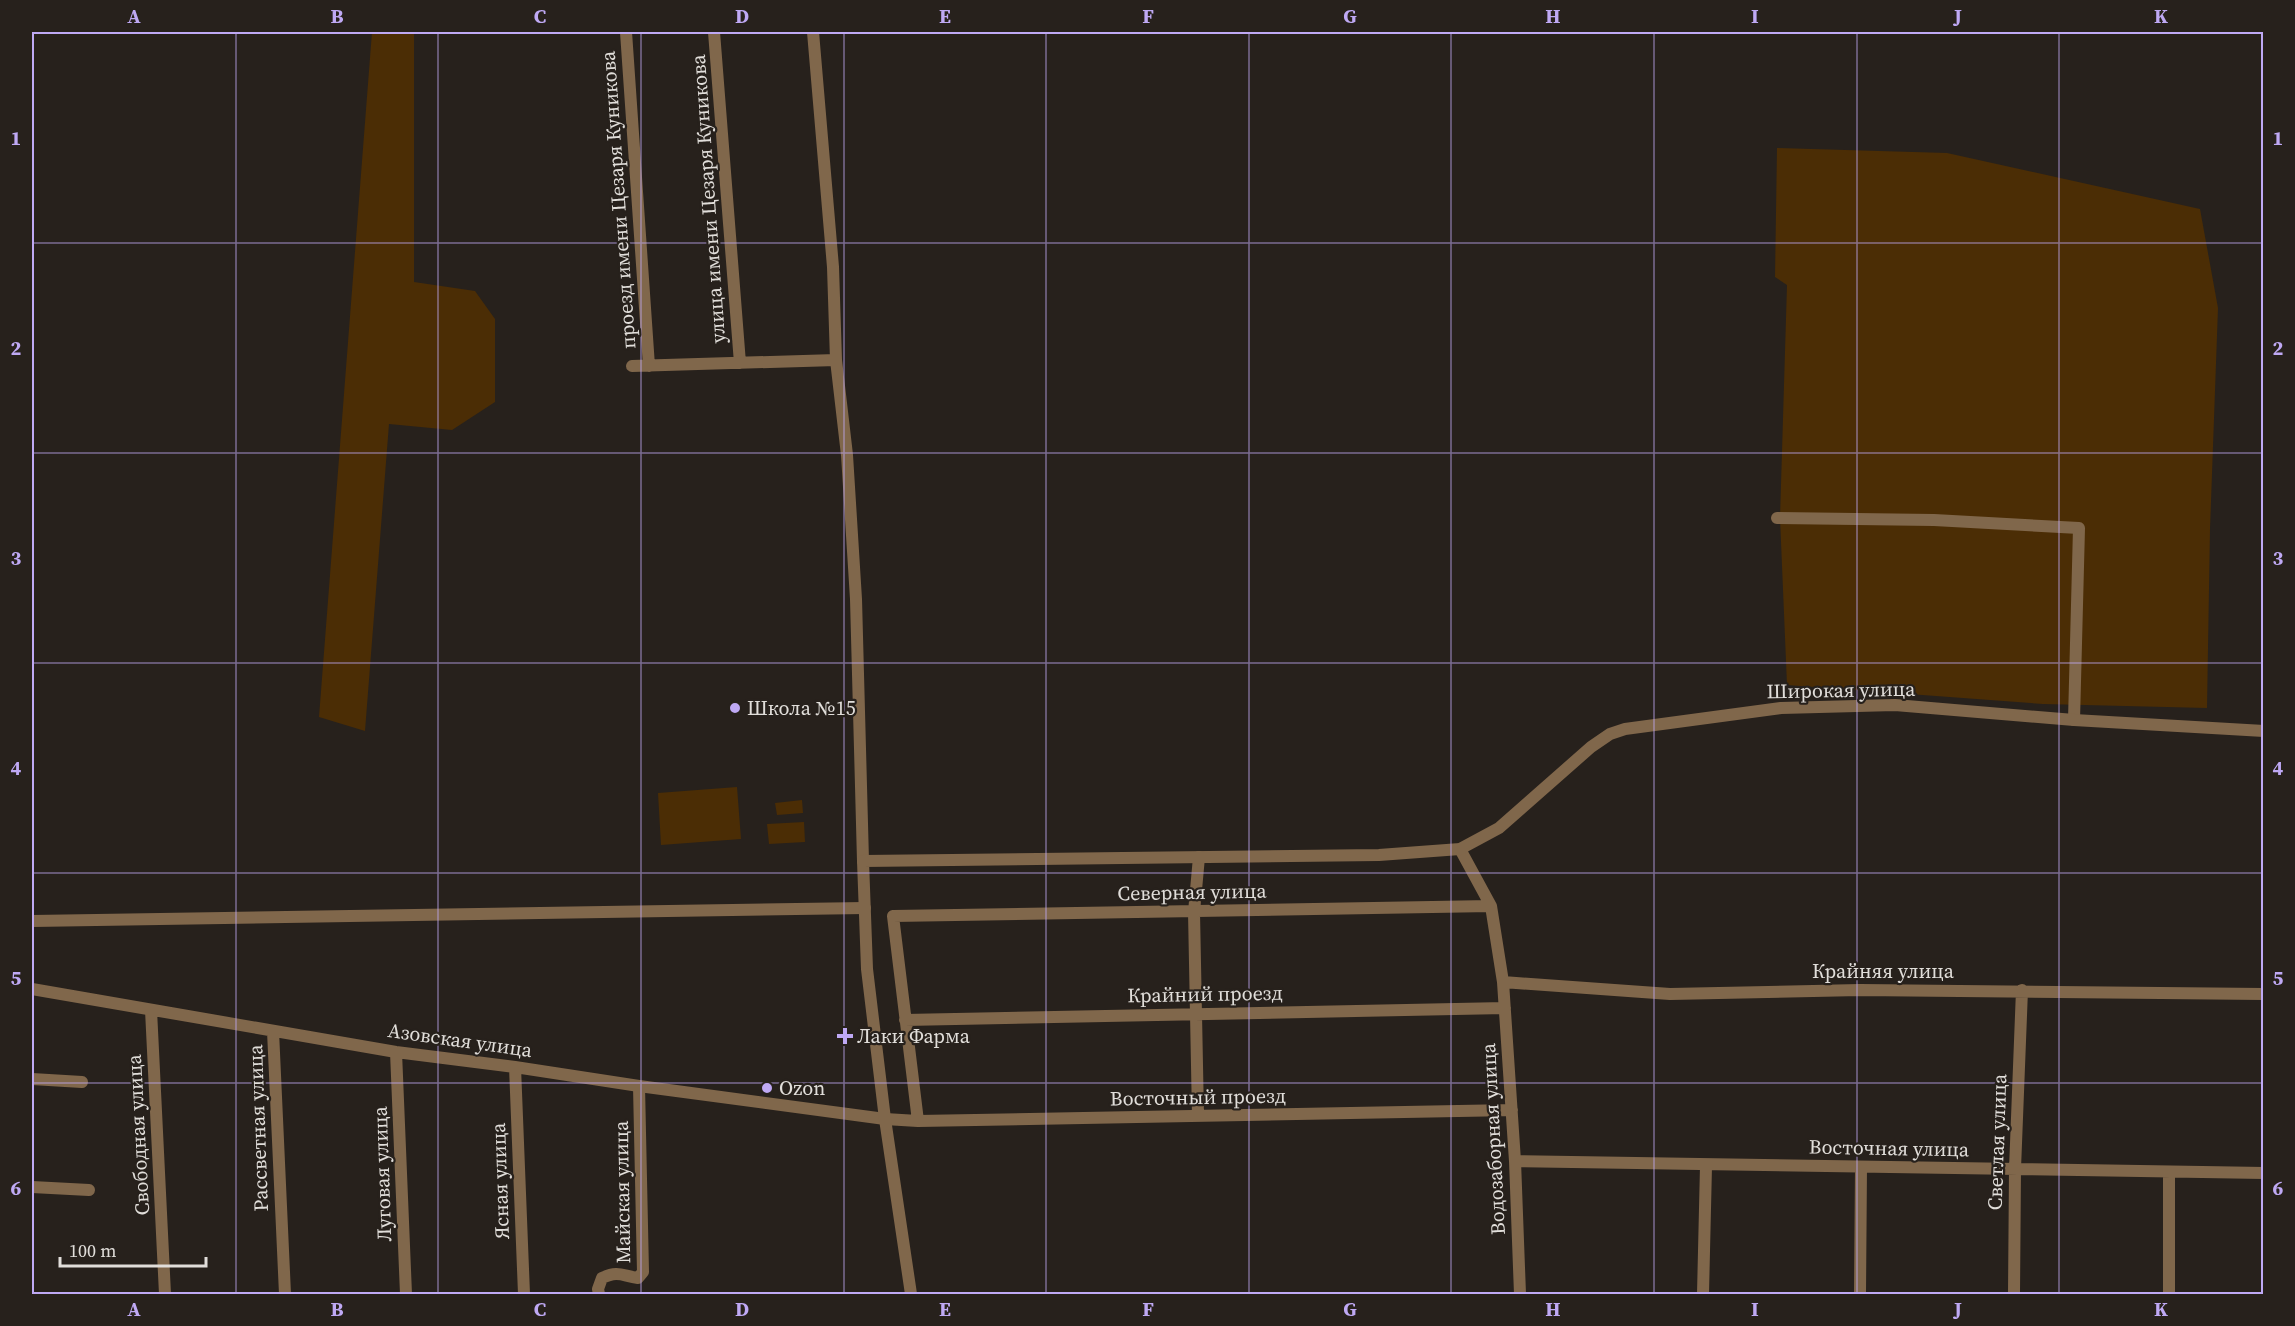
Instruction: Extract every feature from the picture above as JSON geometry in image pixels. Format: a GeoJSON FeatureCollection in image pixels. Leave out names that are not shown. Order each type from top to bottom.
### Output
{"type":"FeatureCollection","features":[{"type":"Feature","properties":{"kind":"street","name":"проезд имени Цезаря Куникова"},"geometry":{"type":"LineString","coordinates":[[626,32],[649,366]]}},
{"type":"Feature","properties":{"kind":"street","name":"улица имени Цезаря Куникова"},"geometry":{"type":"LineString","coordinates":[[714,32],[740,363]]}},
{"type":"Feature","properties":{"kind":"street"},"geometry":{"type":"LineString","coordinates":[[813,32],[833,267],[836,360],[847,455],[857,641],[867,969],[885,1119],[911,1294]]}},
{"type":"Feature","properties":{"kind":"street"},"geometry":{"type":"LineString","coordinates":[[632,366],[836,360]]}},
{"type":"Feature","properties":{"kind":"street"},"geometry":{"type":"LineString","coordinates":[[1777,518],[1934,520],[2079,528],[2074,720]]}},
{"type":"Feature","properties":{"kind":"street","name":"Широкая улица"},"geometry":{"type":"LineString","coordinates":[[1460,849],[1499,828],[1591,747],[1610,734],[1625,729],[1781,708],[1895,705],[2074,720],[2264,731]]}},
{"type":"Feature","properties":{"kind":"street"},"geometry":{"type":"LineString","coordinates":[[863,861],[1378,855],[1460,849]]}},
{"type":"Feature","properties":{"kind":"street","name":"Водозаборная улица"},"geometry":{"type":"LineString","coordinates":[[1460,849],[1491,906],[1503,982],[1515,1161],[1520,1294]]}},
{"type":"Feature","properties":{"kind":"street"},"geometry":{"type":"LineString","coordinates":[[1198,1116],[1194,912],[1199,857]]}},
{"type":"Feature","properties":{"kind":"street","name":"Северная улица"},"geometry":{"type":"LineString","coordinates":[[905,1020],[893,916],[1491,906]]}},
{"type":"Feature","properties":{"kind":"street"},"geometry":{"type":"LineString","coordinates":[[32,921],[865,908]]}},
{"type":"Feature","properties":{"kind":"street","name":"Крайняя улица"},"geometry":{"type":"LineString","coordinates":[[1503,982],[1670,994],[1860,990],[2264,994]]}},
{"type":"Feature","properties":{"kind":"street","name":"Азовская улица"},"geometry":{"type":"LineString","coordinates":[[32,989],[396,1052],[885,1119]]}},
{"type":"Feature","properties":{"kind":"street","name":"Светлая улица"},"geometry":{"type":"LineString","coordinates":[[2014,1294],[2015,1169],[2022,990]]}},
{"type":"Feature","properties":{"kind":"street","name":"Крайний проезд"},"geometry":{"type":"LineString","coordinates":[[905,1020],[1505,1008]]}},
{"type":"Feature","properties":{"kind":"street","name":"Свободная улица"},"geometry":{"type":"LineString","coordinates":[[151,1010],[165,1294]]}},
{"type":"Feature","properties":{"kind":"street"},"geometry":{"type":"LineString","coordinates":[[905,1020],[918,1121]]}},
{"type":"Feature","properties":{"kind":"street","name":"Рассветная улица"},"geometry":{"type":"LineString","coordinates":[[273,1031],[285,1294]]}},
{"type":"Feature","properties":{"kind":"street","name":"Луговая улица"},"geometry":{"type":"LineString","coordinates":[[396,1052],[406,1294]]}},
{"type":"Feature","properties":{"kind":"street","name":"Ясная улица"},"geometry":{"type":"LineString","coordinates":[[515,1067],[524,1294]]}},
{"type":"Feature","properties":{"kind":"street"},"geometry":{"type":"LineString","coordinates":[[32,1079],[82,1082]]}},
{"type":"Feature","properties":{"kind":"street","name":"Майская улица"},"geometry":{"type":"LineString","coordinates":[[598,1294],[602,1278],[620,1273],[638,1278],[643,1272],[639,1086]]}},
{"type":"Feature","properties":{"kind":"street","name":"Восточный проезд"},"geometry":{"type":"LineString","coordinates":[[885,1119],[918,1121],[1512,1110]]}},
{"type":"Feature","properties":{"kind":"street","name":"Восточная улица"},"geometry":{"type":"LineString","coordinates":[[1515,1161],[1706,1166],[2264,1173]]}},
{"type":"Feature","properties":{"kind":"street"},"geometry":{"type":"LineString","coordinates":[[1703,1294],[1706,1166]]}},
{"type":"Feature","properties":{"kind":"street"},"geometry":{"type":"LineString","coordinates":[[1860,1294],[1861,1167]]}},
{"type":"Feature","properties":{"kind":"street"},"geometry":{"type":"LineString","coordinates":[[2169,1172],[2169,1294]]}},
{"type":"Feature","properties":{"kind":"street"},"geometry":{"type":"LineString","coordinates":[[32,1187],[89,1190]]}},
{"type":"Feature","properties":{"kind":"shaded area"},"geometry":{"type":"Polygon","coordinates":[[[372,32],[414,32],[414,282],[475,291],[495,319],[495,402],[452,430],[389,424],[365,731],[319,717],[372,32]]]}},
{"type":"Feature","properties":{"kind":"shaded area"},"geometry":{"type":"Polygon","coordinates":[[[1777,148],[1947,153],[2200,209],[2218,308],[2210,529],[2207,708],[2043,704],[1787,685],[1780,518],[1787,285],[1775,277],[1777,148]]]}},
{"type":"Feature","properties":{"kind":"shaded area"},"geometry":{"type":"Polygon","coordinates":[[[737,787],[741,839],[661,845],[658,793],[737,787]]]}},
{"type":"Feature","properties":{"kind":"shaded area"},"geometry":{"type":"Polygon","coordinates":[[[802,800],[803,813],[777,815],[775,803],[802,800]]]}},
{"type":"Feature","properties":{"kind":"shaded area"},"geometry":{"type":"Polygon","coordinates":[[[804,822],[805,842],[769,844],[767,824],[804,822]]]}},
{"type":"Feature","properties":{"kind":"place","name":"Школа №15"},"geometry":{"type":"Point","coordinates":[735,708]}},
{"type":"Feature","properties":{"kind":"place","name":"Лаки Фарма"},"geometry":{"type":"Point","coordinates":[845,1036]}},
{"type":"Feature","properties":{"kind":"place","name":"Ozon"},"geometry":{"type":"Point","coordinates":[767,1088]}}]}
